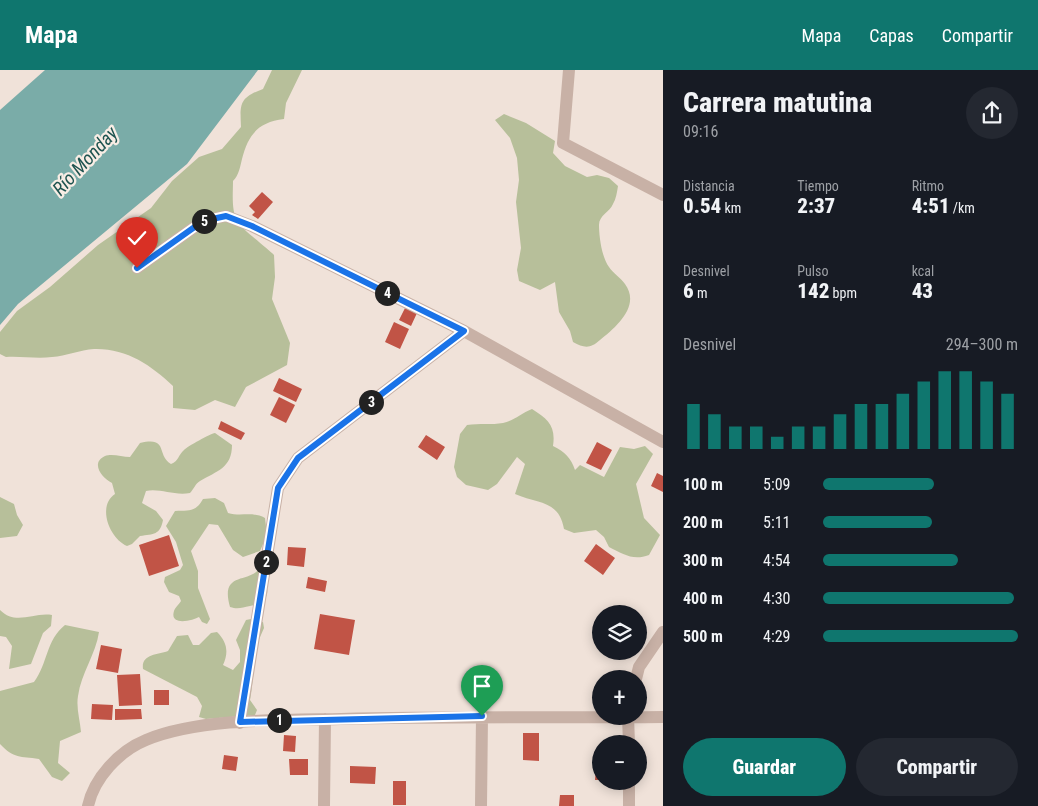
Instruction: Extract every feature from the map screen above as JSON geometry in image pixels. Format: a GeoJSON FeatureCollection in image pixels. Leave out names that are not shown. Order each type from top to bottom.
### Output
{"type":"FeatureCollection","features":[{"type":"Feature","properties":{"kind":"street"},"geometry":{"type":"LineString","coordinates":[[569,70],[563,143],[663,195]]}},
{"type":"Feature","properties":{"kind":"street"},"geometry":{"type":"LineString","coordinates":[[137,268],[203,221],[226,216],[252,226],[464,331],[663,442]]}},
{"type":"Feature","properties":{"kind":"street"},"geometry":{"type":"LineString","coordinates":[[240,722],[278,488],[298,458],[464,331]]}},
{"type":"Feature","properties":{"kind":"street"},"geometry":{"type":"LineString","coordinates":[[639,670],[663,632]]}},
{"type":"Feature","properties":{"kind":"street"},"geometry":{"type":"LineString","coordinates":[[88,806],[100,778],[118,757],[144,740],[175,730],[240,722],[325,719],[482,716],[592,717]]}},
{"type":"Feature","properties":{"kind":"street"},"geometry":{"type":"LineString","coordinates":[[480,806],[482,716]]}},
{"type":"Feature","properties":{"kind":"street"},"geometry":{"type":"LineString","coordinates":[[647,717],[663,717]]}},
{"type":"Feature","properties":{"kind":"street"},"geometry":{"type":"LineString","coordinates":[[324,806],[325,719]]}},
{"type":"Feature","properties":{"kind":"street"},"geometry":{"type":"LineString","coordinates":[[629,790],[630,806]]}},
{"type":"Feature","properties":{"kind":"green space"},"geometry":{"type":"Polygon","coordinates":[[[272,70],[302,70],[286,103],[284,119],[267,123],[256,131],[247,143],[238,174],[233,181],[233,202],[234,213],[238,223],[274,255],[275,277],[272,299],[290,343],[287,365],[246,387],[235,407],[215,400],[195,410],[173,408],[173,386],[147,365],[117,351],[94,349],[41,358],[6,357],[0,354],[0,332],[17,311],[50,287],[98,245],[151,208],[172,181],[199,157],[222,149],[241,127],[241,107],[245,99],[263,89],[272,70]]]}},
{"type":"Feature","properties":{"kind":"green space"},"geometry":{"type":"Polygon","coordinates":[[[504,114],[526,123],[555,141],[553,153],[565,166],[587,177],[597,175],[609,178],[618,186],[612,207],[599,222],[599,234],[606,262],[625,284],[630,300],[628,308],[619,322],[593,345],[584,346],[573,342],[570,331],[559,312],[555,282],[540,290],[519,281],[517,270],[521,248],[516,202],[519,180],[517,158],[510,138],[495,120],[504,114]]]}},
{"type":"Feature","properties":{"kind":"green space"},"geometry":{"type":"Polygon","coordinates":[[[532,409],[550,424],[554,439],[553,446],[567,456],[575,470],[580,465],[604,477],[620,447],[634,449],[645,446],[653,454],[636,484],[644,518],[660,535],[649,555],[633,557],[619,552],[609,547],[604,537],[596,530],[574,533],[564,529],[557,513],[552,508],[546,504],[515,494],[525,464],[517,457],[497,484],[488,490],[466,485],[457,477],[454,467],[460,434],[467,425],[503,423],[511,421],[532,409]]]}},
{"type":"Feature","properties":{"kind":"green space"},"geometry":{"type":"Polygon","coordinates":[[[215,433],[232,445],[226,464],[218,471],[198,482],[190,493],[178,494],[157,490],[146,491],[142,503],[156,511],[163,520],[160,529],[156,533],[140,536],[127,546],[121,542],[111,529],[106,514],[110,499],[115,494],[112,483],[101,474],[98,462],[105,456],[111,455],[130,457],[140,443],[155,442],[159,444],[164,456],[171,464],[176,461],[186,448],[215,433]]]}},
{"type":"Feature","properties":{"kind":"green space"},"geometry":{"type":"Polygon","coordinates":[[[0,497],[14,504],[17,515],[23,525],[17,536],[0,538],[0,497]]]}},
{"type":"Feature","properties":{"kind":"green space"},"geometry":{"type":"Polygon","coordinates":[[[215,498],[224,503],[228,513],[256,515],[265,518],[267,535],[260,551],[243,557],[233,550],[218,525],[209,524],[191,551],[198,571],[198,588],[210,619],[207,624],[202,622],[199,617],[188,621],[178,621],[173,616],[181,601],[179,596],[169,592],[164,582],[165,577],[180,570],[183,565],[176,542],[166,526],[175,511],[191,510],[197,507],[203,499],[215,498]]]}},
{"type":"Feature","properties":{"kind":"green space"},"geometry":{"type":"Polygon","coordinates":[[[258,570],[263,572],[267,590],[267,594],[262,602],[238,608],[230,607],[228,596],[232,583],[258,570]]]}},
{"type":"Feature","properties":{"kind":"green space"},"geometry":{"type":"Polygon","coordinates":[[[0,610],[6,615],[18,618],[52,615],[51,626],[43,633],[31,664],[9,669],[12,646],[6,637],[0,636],[0,610]]]}},
{"type":"Feature","properties":{"kind":"green space"},"geometry":{"type":"Polygon","coordinates":[[[251,619],[263,622],[264,628],[257,644],[250,700],[257,710],[255,715],[206,719],[199,717],[202,706],[197,697],[143,669],[143,664],[147,658],[168,651],[177,636],[188,635],[193,645],[199,645],[211,633],[217,632],[226,647],[223,665],[233,670],[240,662],[240,650],[236,640],[246,620],[251,619]]]}},
{"type":"Feature","properties":{"kind":"green space"},"geometry":{"type":"Polygon","coordinates":[[[65,625],[99,632],[78,696],[81,732],[60,741],[58,763],[70,773],[62,781],[52,777],[39,759],[13,755],[0,744],[0,691],[34,682],[39,675],[54,638],[65,625]]]}},
{"type":"Feature","properties":{"kind":"water","name":"Río Monday"},"geometry":{"type":"Polygon","coordinates":[[[45,70],[258,70],[187,164],[18,304],[0,325],[0,110],[45,70]]]}},
{"type":"Feature","properties":{"kind":"building"},"geometry":{"type":"Polygon","coordinates":[[[262,192],[273,202],[258,219],[252,215],[255,212],[249,206],[262,192]]]}},
{"type":"Feature","properties":{"kind":"building"},"geometry":{"type":"Polygon","coordinates":[[[405,308],[417,313],[411,326],[399,320],[405,308]]]}},
{"type":"Feature","properties":{"kind":"building"},"geometry":{"type":"Polygon","coordinates":[[[394,322],[409,329],[400,349],[385,342],[394,322]]]}},
{"type":"Feature","properties":{"kind":"building"},"geometry":{"type":"Polygon","coordinates":[[[279,378],[302,389],[296,402],[273,391],[279,378]]]}},
{"type":"Feature","properties":{"kind":"building"},"geometry":{"type":"Polygon","coordinates":[[[279,397],[295,405],[286,423],[270,415],[279,397]]]}},
{"type":"Feature","properties":{"kind":"building"},"geometry":{"type":"Polygon","coordinates":[[[221,421],[245,433],[241,440],[218,429],[221,421]]]}},
{"type":"Feature","properties":{"kind":"building"},"geometry":{"type":"Polygon","coordinates":[[[426,435],[445,447],[437,460],[418,447],[426,435]]]}},
{"type":"Feature","properties":{"kind":"building"},"geometry":{"type":"Polygon","coordinates":[[[597,442],[612,450],[601,470],[586,463],[597,442]]]}},
{"type":"Feature","properties":{"kind":"building"},"geometry":{"type":"Polygon","coordinates":[[[657,473],[663,476],[663,492],[651,486],[657,473]]]}},
{"type":"Feature","properties":{"kind":"building"},"geometry":{"type":"Polygon","coordinates":[[[169,535],[179,566],[149,576],[139,545],[169,535]]]}},
{"type":"Feature","properties":{"kind":"building"},"geometry":{"type":"Polygon","coordinates":[[[596,544],[615,558],[603,575],[584,561],[596,544]]]}},
{"type":"Feature","properties":{"kind":"building"},"geometry":{"type":"Polygon","coordinates":[[[288,547],[306,548],[304,567],[287,565],[288,547]]]}},
{"type":"Feature","properties":{"kind":"building"},"geometry":{"type":"Polygon","coordinates":[[[308,577],[327,581],[325,592],[306,588],[308,577]]]}},
{"type":"Feature","properties":{"kind":"building"},"geometry":{"type":"Polygon","coordinates":[[[320,614],[355,620],[349,655],[314,649],[320,614]]]}},
{"type":"Feature","properties":{"kind":"building"},"geometry":{"type":"Polygon","coordinates":[[[101,645],[122,649],[118,673],[96,669],[101,645]]]}},
{"type":"Feature","properties":{"kind":"building"},"geometry":{"type":"Polygon","coordinates":[[[140,674],[142,705],[119,706],[117,675],[140,674]]]}},
{"type":"Feature","properties":{"kind":"building"},"geometry":{"type":"Polygon","coordinates":[[[154,690],[169,690],[169,705],[154,705],[154,690]]]}},
{"type":"Feature","properties":{"kind":"building"},"geometry":{"type":"Polygon","coordinates":[[[92,704],[113,705],[112,720],[91,719],[92,704]]]}},
{"type":"Feature","properties":{"kind":"building"},"geometry":{"type":"Polygon","coordinates":[[[115,709],[141,709],[142,719],[115,720],[115,709]]]}},
{"type":"Feature","properties":{"kind":"building"},"geometry":{"type":"Polygon","coordinates":[[[523,733],[539,733],[539,761],[523,760],[523,733]]]}},
{"type":"Feature","properties":{"kind":"building"},"geometry":{"type":"Polygon","coordinates":[[[284,735],[296,736],[295,752],[283,751],[284,735]]]}},
{"type":"Feature","properties":{"kind":"building"},"geometry":{"type":"Polygon","coordinates":[[[224,755],[238,757],[236,771],[222,769],[224,755]]]}},
{"type":"Feature","properties":{"kind":"building"},"geometry":{"type":"Polygon","coordinates":[[[289,759],[308,759],[308,775],[290,775],[289,759]]]}},
{"type":"Feature","properties":{"kind":"building"},"geometry":{"type":"Polygon","coordinates":[[[350,766],[376,767],[375,784],[350,783],[350,766]]]}},
{"type":"Feature","properties":{"kind":"building"},"geometry":{"type":"Polygon","coordinates":[[[393,781],[406,781],[406,805],[393,805],[393,781]]]}},
{"type":"Feature","properties":{"kind":"building"},"geometry":{"type":"Polygon","coordinates":[[[560,795],[574,795],[574,806],[559,806],[560,795]]]}},
{"type":"Feature","properties":{"kind":"route"},"geometry":{"type":"LineString","coordinates":[[137,268],[203,221],[226,216],[252,226],[464,331],[298,458],[278,488],[240,722],[482,716]]}}]}
